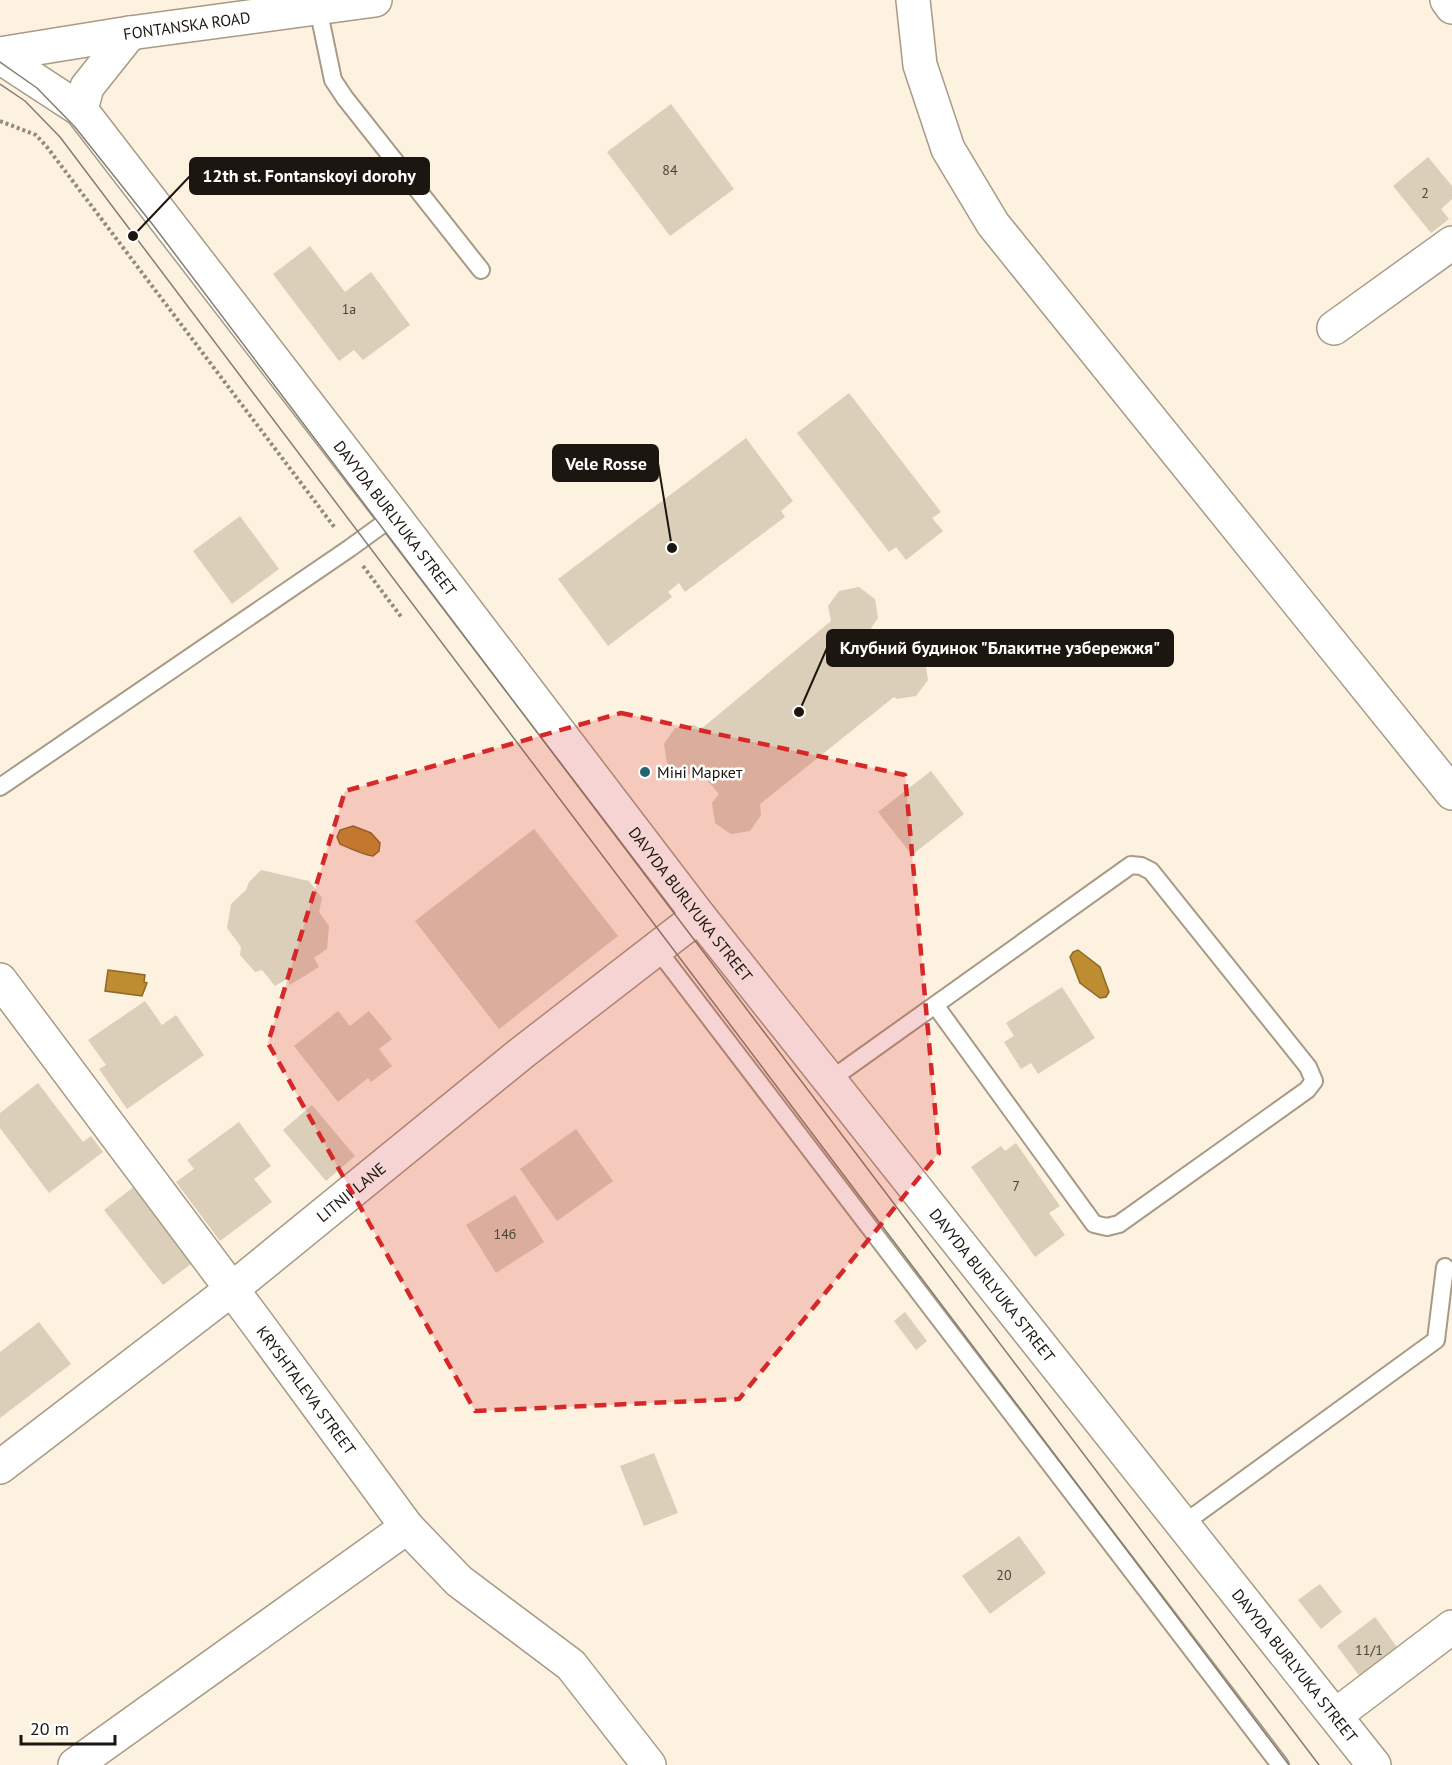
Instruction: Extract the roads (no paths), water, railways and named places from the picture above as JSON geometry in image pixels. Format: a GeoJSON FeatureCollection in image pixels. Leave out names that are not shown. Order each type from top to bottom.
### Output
{"type":"FeatureCollection","features":[{"type":"Feature","properties":{"kind":"street","name":"FONTANSKA ROAD"},"geometry":{"type":"LineString","coordinates":[[0,56],[130,33],[375,0]]}},
{"type":"Feature","properties":{"kind":"street"},"geometry":{"type":"LineString","coordinates":[[913,0],[920,65],[948,149],[993,224],[1452,793]]}},
{"type":"Feature","properties":{"kind":"street"},"geometry":{"type":"LineString","coordinates":[[1447,0],[1452,7]]}},
{"type":"Feature","properties":{"kind":"street"},"geometry":{"type":"LineString","coordinates":[[81,110],[87,87],[130,33]]}},
{"type":"Feature","properties":{"kind":"street","name":"DAVYDA BURLYUKA STREET"},"geometry":{"type":"LineString","coordinates":[[0,56],[81,110],[699,916],[1374,1765]]}},
{"type":"Feature","properties":{"kind":"street"},"geometry":{"type":"LineString","coordinates":[[1334,328],[1452,243]]}},
{"type":"Feature","properties":{"kind":"street","name":"LITNII LANE"},"geometry":{"type":"LineString","coordinates":[[0,1467],[232,1289],[523,1052],[699,916]]}},
{"type":"Feature","properties":{"kind":"street","name":"KRYSHTALEVA STREET"},"geometry":{"type":"LineString","coordinates":[[0,981],[232,1289],[407,1527],[459,1581],[571,1665],[649,1765]]}},
{"type":"Feature","properties":{"kind":"street"},"geometry":{"type":"LineString","coordinates":[[75,1765],[407,1527]]}},
{"type":"Feature","properties":{"kind":"street"},"geometry":{"type":"LineString","coordinates":[[1336,1715],[1452,1627]]}},
{"type":"Feature","properties":{"kind":"lane"},"geometry":{"type":"LineString","coordinates":[[318,8],[333,80],[481,270]]}},
{"type":"Feature","properties":{"kind":"lane"},"geometry":{"type":"LineString","coordinates":[[0,787],[394,516]]}},
{"type":"Feature","properties":{"kind":"lane"},"geometry":{"type":"LineString","coordinates":[[830,1080],[935,1005],[1131,865],[1141,866],[1151,871],[1308,1067],[1314,1081],[1307,1090],[1119,1224],[1107,1227],[1094,1224],[935,1005]]}},
{"type":"Feature","properties":{"kind":"lane"},"geometry":{"type":"LineString","coordinates":[[657,949],[1280,1765]]}},
{"type":"Feature","properties":{"kind":"lane"},"geometry":{"type":"LineString","coordinates":[[1183,1524],[1436,1340],[1444,1268]]}},
{"type":"Feature","properties":{"kind":"tram line"},"geometry":{"type":"LineString","coordinates":[[0,62],[37,88],[75,127],[153,225],[1319,1765]]}},
{"type":"Feature","properties":{"kind":"tram line"},"geometry":{"type":"LineString","coordinates":[[0,84],[25,101],[60,137],[1289,1765]]}},
{"type":"Feature","properties":{"kind":"place","name":"12th st. Fontanskoyi dorohy"},"geometry":{"type":"Point","coordinates":[133,236]}},
{"type":"Feature","properties":{"kind":"place","name":"Vele Rosse"},"geometry":{"type":"Point","coordinates":[672,548]}},
{"type":"Feature","properties":{"kind":"place","name":"Клубний будинок \"Блакитне узбережжя\""},"geometry":{"type":"Point","coordinates":[799,712]}},
{"type":"Feature","properties":{"kind":"place","name":"Міні Маркет"},"geometry":{"type":"Point","coordinates":[645,772]}}]}
